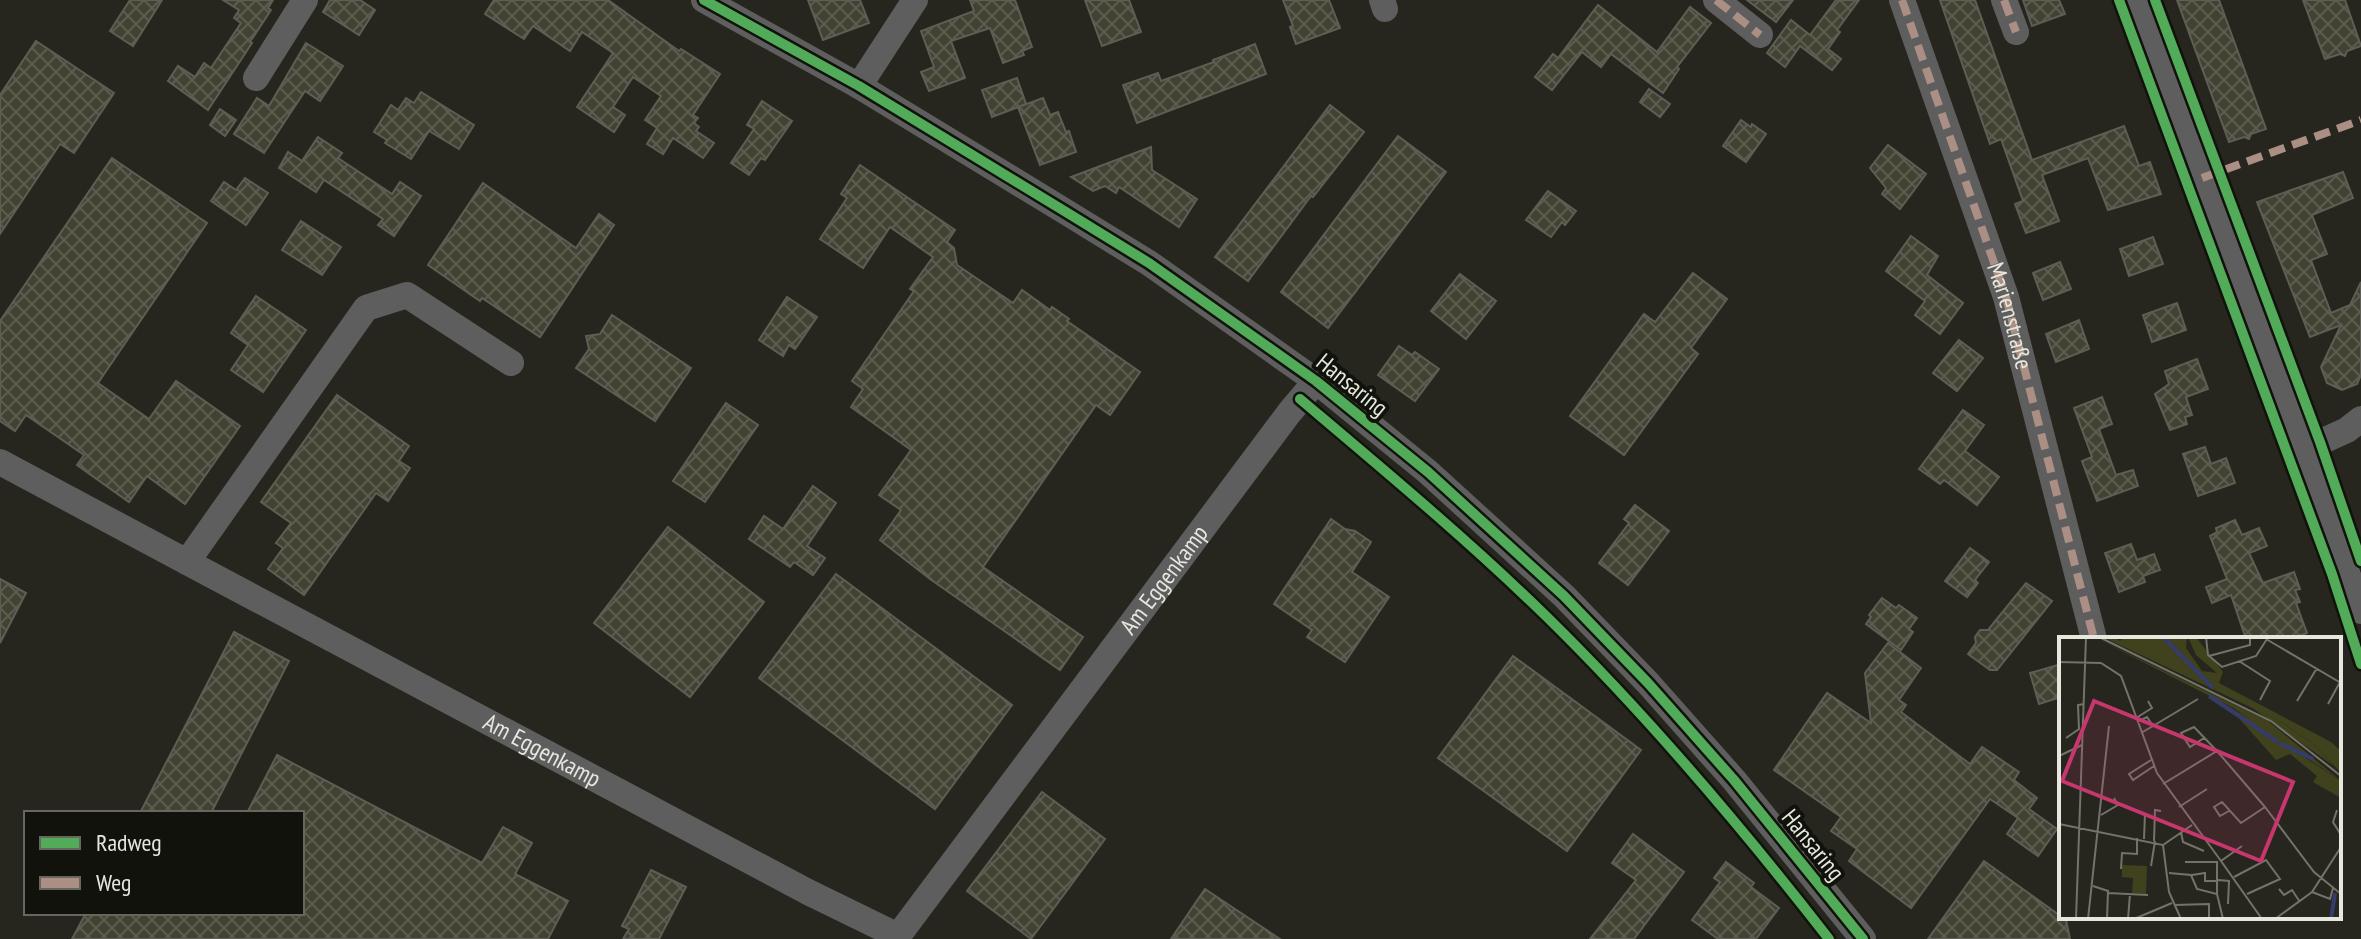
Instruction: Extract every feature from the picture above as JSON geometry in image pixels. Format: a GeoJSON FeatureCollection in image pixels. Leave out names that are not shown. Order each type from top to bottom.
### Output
{"type":"FeatureCollection","features":[{"type":"Feature","properties":{"kind":"street"},"geometry":{"type":"LineString","coordinates":[[256,78],[305,0]]}},
{"type":"Feature","properties":{"kind":"street","name":"Hansaring"},"geometry":{"type":"LineString","coordinates":[[704,0],[859,86],[1149,263],[1316,381],[1428,472],[1564,596],[1648,683],[1734,780],[1863,939]]}},
{"type":"Feature","properties":{"kind":"street"},"geometry":{"type":"LineString","coordinates":[[859,86],[915,0]]}},
{"type":"Feature","properties":{"kind":"street"},"geometry":{"type":"LineString","coordinates":[[1716,0],[1760,35]]}},
{"type":"Feature","properties":{"kind":"street","name":"Marienstraße"},"geometry":{"type":"LineString","coordinates":[[1902,0],[2006,297],[2093,637]]}},
{"type":"Feature","properties":{"kind":"street"},"geometry":{"type":"LineString","coordinates":[[2004,0],[2016,32]]}},
{"type":"Feature","properties":{"kind":"street"},"geometry":{"type":"LineString","coordinates":[[2137,0],[2361,611]]}},
{"type":"Feature","properties":{"kind":"street"},"geometry":{"type":"LineString","coordinates":[[187,562],[366,308],[407,295],[511,363]]}},
{"type":"Feature","properties":{"kind":"street","name":"Am Eggenkamp"},"geometry":{"type":"LineString","coordinates":[[0,462],[808,892],[901,938],[1289,413],[1316,381]]}},
{"type":"Feature","properties":{"kind":"street"},"geometry":{"type":"LineString","coordinates":[[2301,451],[2347,430],[2361,419]]}},
{"type":"Feature","properties":{"kind":"building"},"geometry":{"type":"Polygon","coordinates":[[[130,0],[162,0],[133,46],[110,31],[130,0]]]}},
{"type":"Feature","properties":{"kind":"building"},"geometry":{"type":"Polygon","coordinates":[[[223,0],[273,0],[268,8],[271,10],[252,43],[208,110],[168,81],[178,66],[195,77],[204,63],[211,68],[241,23],[234,18],[239,10],[223,0]]]}},
{"type":"Feature","properties":{"kind":"building"},"geometry":{"type":"Polygon","coordinates":[[[330,0],[360,0],[375,10],[359,35],[323,12],[330,0]]]}},
{"type":"Feature","properties":{"kind":"building"},"geometry":{"type":"Polygon","coordinates":[[[494,0],[608,0],[679,51],[681,49],[720,74],[693,115],[698,118],[694,123],[699,127],[696,131],[714,143],[703,158],[673,138],[663,154],[647,144],[657,128],[645,120],[661,96],[633,77],[613,107],[625,115],[614,132],[577,107],[613,53],[582,32],[570,51],[533,26],[524,39],[485,14],[494,0]]]}},
{"type":"Feature","properties":{"kind":"building"},"geometry":{"type":"Polygon","coordinates":[[[808,0],[860,0],[869,23],[823,40],[808,0]]]}},
{"type":"Feature","properties":{"kind":"building"},"geometry":{"type":"Polygon","coordinates":[[[970,0],[1015,0],[1032,47],[1022,51],[1024,55],[1003,63],[990,28],[951,41],[965,78],[929,91],[921,72],[934,67],[921,31],[974,11],[970,0]]]}},
{"type":"Feature","properties":{"kind":"building"},"geometry":{"type":"Polygon","coordinates":[[[1085,0],[1129,0],[1141,32],[1102,46],[1085,0]]]}},
{"type":"Feature","properties":{"kind":"building"},"geometry":{"type":"Polygon","coordinates":[[[1283,0],[1329,0],[1340,28],[1296,44],[1283,0]]]}},
{"type":"Feature","properties":{"kind":"building"},"geometry":{"type":"Polygon","coordinates":[[[1747,0],[1793,0],[1776,22],[1747,0]]]}},
{"type":"Feature","properties":{"kind":"building"},"geometry":{"type":"Polygon","coordinates":[[[1836,0],[1859,0],[1837,30],[1840,32],[1828,49],[1841,59],[1832,70],[1800,46],[1785,67],[1767,53],[1791,20],[1810,35],[1836,0]]]}},
{"type":"Feature","properties":{"kind":"building"},"geometry":{"type":"Polygon","coordinates":[[[1940,0],[1975,0],[2032,160],[2124,126],[2139,166],[2150,162],[2161,194],[2108,210],[2088,158],[2042,175],[2059,221],[2026,233],[2015,204],[2023,201],[2001,139],[1990,144],[1940,0]]]}},
{"type":"Feature","properties":{"kind":"building"},"geometry":{"type":"Polygon","coordinates":[[[2023,0],[2059,0],[2065,14],[2032,26],[2023,0]]]}},
{"type":"Feature","properties":{"kind":"building"},"geometry":{"type":"Polygon","coordinates":[[[2177,0],[2219,0],[2266,129],[2251,134],[2249,139],[2244,137],[2229,142],[2177,0]]]}},
{"type":"Feature","properties":{"kind":"building"},"geometry":{"type":"Polygon","coordinates":[[[2303,0],[2345,0],[2361,46],[2347,51],[2345,56],[2340,54],[2325,59],[2303,0]]]}},
{"type":"Feature","properties":{"kind":"building"},"geometry":{"type":"Polygon","coordinates":[[[1598,5],[1657,52],[1690,7],[1711,23],[1677,67],[1679,69],[1663,93],[1611,54],[1601,67],[1582,52],[1552,90],[1535,77],[1553,54],[1558,58],[1598,5]]]}},
{"type":"Feature","properties":{"kind":"building"},"geometry":{"type":"Polygon","coordinates":[[[36,41],[114,93],[74,153],[60,144],[0,234],[0,95],[36,41]]]}},
{"type":"Feature","properties":{"kind":"building"},"geometry":{"type":"Polygon","coordinates":[[[306,43],[343,66],[320,101],[305,91],[264,153],[234,134],[257,98],[269,106],[306,43]]]}},
{"type":"Feature","properties":{"kind":"building"},"geometry":{"type":"Polygon","coordinates":[[[1255,44],[1266,74],[1137,123],[1123,85],[1158,73],[1161,81],[1255,44]]]}},
{"type":"Feature","properties":{"kind":"building"},"geometry":{"type":"Polygon","coordinates":[[[1017,78],[1026,104],[992,117],[982,90],[1017,78]]]}},
{"type":"Feature","properties":{"kind":"building"},"geometry":{"type":"Polygon","coordinates":[[[1649,89],[1670,104],[1660,117],[1640,102],[1649,89]]]}},
{"type":"Feature","properties":{"kind":"building"},"geometry":{"type":"Polygon","coordinates":[[[421,92],[474,125],[459,149],[429,131],[411,159],[385,143],[387,140],[374,132],[391,105],[398,110],[406,98],[414,103],[421,92]]]}},
{"type":"Feature","properties":{"kind":"building"},"geometry":{"type":"Polygon","coordinates":[[[1043,98],[1050,115],[1058,112],[1076,152],[1040,165],[1018,107],[1043,98]]]}},
{"type":"Feature","properties":{"kind":"building"},"geometry":{"type":"Polygon","coordinates":[[[762,101],[792,121],[765,160],[761,158],[749,175],[731,163],[754,129],[747,125],[762,101]]]}},
{"type":"Feature","properties":{"kind":"building"},"geometry":{"type":"Polygon","coordinates":[[[1330,105],[1364,132],[1311,196],[1248,281],[1215,257],[1330,105]]]}},
{"type":"Feature","properties":{"kind":"building"},"geometry":{"type":"Polygon","coordinates":[[[220,109],[236,120],[225,136],[210,125],[220,109]]]}},
{"type":"Feature","properties":{"kind":"building"},"geometry":{"type":"Polygon","coordinates":[[[1741,120],[1766,134],[1746,162],[1723,146],[1741,120]]]}},
{"type":"Feature","properties":{"kind":"building"},"geometry":{"type":"Polygon","coordinates":[[[1398,136],[1446,172],[1328,328],[1281,292],[1398,136]]]}},
{"type":"Feature","properties":{"kind":"building"},"geometry":{"type":"Polygon","coordinates":[[[318,137],[342,153],[338,158],[392,194],[400,182],[421,196],[394,236],[378,225],[383,219],[324,180],[316,192],[279,168],[288,152],[302,161],[318,137]]]}},
{"type":"Feature","properties":{"kind":"building"},"geometry":{"type":"Polygon","coordinates":[[[1888,145],[1926,174],[1900,209],[1882,194],[1886,188],[1870,168],[1888,145]]]}},
{"type":"Feature","properties":{"kind":"building"},"geometry":{"type":"Polygon","coordinates":[[[1151,147],[1152,170],[1197,199],[1179,227],[1119,187],[1116,193],[1105,186],[1093,191],[1071,177],[1151,147]]]}},
{"type":"Feature","properties":{"kind":"building"},"geometry":{"type":"Polygon","coordinates":[[[112,158],[207,223],[98,383],[149,419],[176,381],[240,426],[185,504],[147,476],[129,502],[77,465],[84,455],[26,415],[15,431],[0,421],[0,321],[112,158]]]}},
{"type":"Feature","properties":{"kind":"building"},"geometry":{"type":"Polygon","coordinates":[[[860,165],[955,230],[947,242],[954,248],[957,265],[1013,303],[1022,290],[1050,310],[1052,307],[1140,372],[1110,415],[1096,405],[983,567],[1083,637],[1060,670],[880,540],[901,510],[879,495],[911,450],[851,407],[863,389],[852,381],[914,291],[910,289],[933,257],[890,227],[863,268],[820,239],[847,198],[841,194],[860,165]]]}},
{"type":"Feature","properties":{"kind":"building"},"geometry":{"type":"Polygon","coordinates":[[[2343,172],[2353,198],[2312,215],[2327,254],[2311,260],[2331,313],[2350,305],[2361,282],[2361,375],[2357,384],[2342,390],[2327,383],[2321,367],[2341,325],[2310,337],[2257,202],[2343,172]]]}},
{"type":"Feature","properties":{"kind":"building"},"geometry":{"type":"Polygon","coordinates":[[[245,178],[268,193],[246,225],[211,201],[224,182],[236,190],[245,178]]]}},
{"type":"Feature","properties":{"kind":"building"},"geometry":{"type":"Polygon","coordinates":[[[483,183],[576,248],[599,214],[614,225],[540,337],[428,265],[483,183]]]}},
{"type":"Feature","properties":{"kind":"building"},"geometry":{"type":"Polygon","coordinates":[[[1548,191],[1576,211],[1565,225],[1562,222],[1551,237],[1526,220],[1548,191]]]}},
{"type":"Feature","properties":{"kind":"building"},"geometry":{"type":"Polygon","coordinates":[[[301,221],[341,247],[322,275],[282,250],[301,221]]]}},
{"type":"Feature","properties":{"kind":"building"},"geometry":{"type":"Polygon","coordinates":[[[1911,236],[1938,256],[1927,275],[1963,303],[1940,334],[1915,315],[1925,301],[1886,271],[1911,236]]]}},
{"type":"Feature","properties":{"kind":"building"},"geometry":{"type":"Polygon","coordinates":[[[2153,237],[2163,264],[2129,276],[2120,249],[2153,237]]]}},
{"type":"Feature","properties":{"kind":"building"},"geometry":{"type":"Polygon","coordinates":[[[2060,262],[2071,289],[2043,300],[2033,273],[2060,262]]]}},
{"type":"Feature","properties":{"kind":"building"},"geometry":{"type":"Polygon","coordinates":[[[1693,273],[1727,299],[1691,348],[1698,354],[1624,455],[1570,416],[1644,314],[1655,322],[1693,273]]]}},
{"type":"Feature","properties":{"kind":"building"},"geometry":{"type":"Polygon","coordinates":[[[1460,274],[1496,301],[1466,339],[1431,311],[1460,274]]]}},
{"type":"Feature","properties":{"kind":"building"},"geometry":{"type":"Polygon","coordinates":[[[256,296],[306,330],[263,392],[231,370],[248,345],[231,333],[256,296]]]}},
{"type":"Feature","properties":{"kind":"building"},"geometry":{"type":"Polygon","coordinates":[[[787,297],[817,317],[795,349],[789,345],[783,356],[759,340],[787,297]]]}},
{"type":"Feature","properties":{"kind":"building"},"geometry":{"type":"Polygon","coordinates":[[[2177,303],[2186,330],[2152,342],[2143,315],[2177,303]]]}},
{"type":"Feature","properties":{"kind":"building"},"geometry":{"type":"Polygon","coordinates":[[[612,315],[691,368],[655,421],[576,368],[589,349],[586,336],[600,334],[612,315]]]}},
{"type":"Feature","properties":{"kind":"building"},"geometry":{"type":"Polygon","coordinates":[[[2079,320],[2089,349],[2056,362],[2046,334],[2079,320]]]}},
{"type":"Feature","properties":{"kind":"building"},"geometry":{"type":"Polygon","coordinates":[[[1959,340],[1983,358],[1957,391],[1933,373],[1959,340]]]}},
{"type":"Feature","properties":{"kind":"building"},"geometry":{"type":"Polygon","coordinates":[[[1399,346],[1412,355],[1415,352],[1439,369],[1415,401],[1378,375],[1399,346]]]}},
{"type":"Feature","properties":{"kind":"building"},"geometry":{"type":"Polygon","coordinates":[[[2197,359],[2208,389],[2186,397],[2192,415],[2185,417],[2187,424],[2170,430],[2155,394],[2169,384],[2165,371],[2197,359]]]}},
{"type":"Feature","properties":{"kind":"building"},"geometry":{"type":"Polygon","coordinates":[[[337,395],[409,446],[399,461],[410,468],[388,501],[376,493],[304,595],[268,569],[283,548],[276,543],[291,523],[261,502],[337,395]]]}},
{"type":"Feature","properties":{"kind":"building"},"geometry":{"type":"Polygon","coordinates":[[[2102,397],[2112,424],[2099,429],[2116,475],[2133,470],[2138,486],[2097,501],[2082,461],[2092,457],[2074,408],[2102,397]]]}},
{"type":"Feature","properties":{"kind":"building"},"geometry":{"type":"Polygon","coordinates":[[[726,403],[758,425],[705,502],[673,481],[726,403]]]}},
{"type":"Feature","properties":{"kind":"building"},"geometry":{"type":"Polygon","coordinates":[[[1963,410],[1984,425],[1965,451],[1999,477],[1977,505],[1944,480],[1940,484],[1919,469],[1963,410]]]}},
{"type":"Feature","properties":{"kind":"building"},"geometry":{"type":"Polygon","coordinates":[[[2205,447],[2211,464],[2226,458],[2235,483],[2198,496],[2183,454],[2205,447]]]}},
{"type":"Feature","properties":{"kind":"building"},"geometry":{"type":"Polygon","coordinates":[[[813,486],[836,503],[807,546],[825,558],[813,575],[794,562],[790,567],[749,539],[764,516],[783,529],[813,486]]]}},
{"type":"Feature","properties":{"kind":"building"},"geometry":{"type":"Polygon","coordinates":[[[1635,505],[1669,531],[1628,585],[1599,563],[1629,523],[1624,519],[1635,505]]]}},
{"type":"Feature","properties":{"kind":"building"},"geometry":{"type":"Polygon","coordinates":[[[1331,519],[1371,542],[1352,572],[1389,597],[1345,662],[1307,637],[1312,630],[1274,604],[1331,519]]]}},
{"type":"Feature","properties":{"kind":"building"},"geometry":{"type":"Polygon","coordinates":[[[2235,520],[2242,535],[2259,528],[2267,546],[2249,553],[2263,583],[2294,572],[2300,589],[2295,590],[2300,602],[2296,603],[2307,633],[2296,637],[2245,637],[2231,595],[2212,603],[2206,587],[2227,579],[2210,536],[2217,532],[2216,528],[2235,520]]]}},
{"type":"Feature","properties":{"kind":"building"},"geometry":{"type":"Polygon","coordinates":[[[668,527],[764,602],[690,697],[594,623],[668,527]]]}},
{"type":"Feature","properties":{"kind":"building"},"geometry":{"type":"Polygon","coordinates":[[[2131,544],[2137,560],[2154,554],[2160,570],[2143,576],[2145,582],[2119,592],[2105,553],[2131,544]]]}},
{"type":"Feature","properties":{"kind":"building"},"geometry":{"type":"Polygon","coordinates":[[[1970,548],[1989,562],[1967,597],[1945,581],[1970,548]]]}},
{"type":"Feature","properties":{"kind":"building"},"geometry":{"type":"Polygon","coordinates":[[[836,574],[1012,705],[935,809],[759,678],[836,574]]]}},
{"type":"Feature","properties":{"kind":"building"},"geometry":{"type":"Polygon","coordinates":[[[0,579],[26,593],[0,643],[0,579]]]}},
{"type":"Feature","properties":{"kind":"building"},"geometry":{"type":"Polygon","coordinates":[[[2026,583],[2052,601],[1997,670],[1990,670],[1968,654],[1976,643],[1975,637],[1980,630],[1988,630],[2026,583]]]}},
{"type":"Feature","properties":{"kind":"building"},"geometry":{"type":"Polygon","coordinates":[[[1882,598],[1917,618],[1909,629],[1913,632],[1901,650],[1866,624],[1882,598]]]}},
{"type":"Feature","properties":{"kind":"building"},"geometry":{"type":"Polygon","coordinates":[[[234,632],[289,661],[212,811],[141,811],[234,632]]]}},
{"type":"Feature","properties":{"kind":"building"},"geometry":{"type":"Polygon","coordinates":[[[1888,643],[1921,668],[1899,700],[1906,705],[1901,712],[1970,764],[1982,747],[2019,772],[2014,780],[2037,798],[2029,809],[2057,829],[2038,856],[2007,834],[2018,818],[1990,799],[1911,908],[1849,861],[1857,849],[1831,831],[1841,817],[1774,770],[1827,693],[1871,723],[1865,673],[1888,643]]]}},
{"type":"Feature","properties":{"kind":"building"},"geometry":{"type":"Polygon","coordinates":[[[1513,656],[1641,750],[1567,851],[1438,758],[1513,656]]]}},
{"type":"Feature","properties":{"kind":"building"},"geometry":{"type":"Polygon","coordinates":[[[2058,665],[2059,698],[2039,704],[2030,673],[2058,665]]]}},
{"type":"Feature","properties":{"kind":"building"},"geometry":{"type":"Polygon","coordinates":[[[277,755],[482,863],[503,827],[532,843],[515,874],[568,901],[548,939],[72,939],[85,915],[304,915],[304,811],[248,811],[277,755]]]}},
{"type":"Feature","properties":{"kind":"building"},"geometry":{"type":"Polygon","coordinates":[[[1042,792],[1105,839],[1031,939],[967,891],[1042,792]]]}},
{"type":"Feature","properties":{"kind":"building"},"geometry":{"type":"Polygon","coordinates":[[[1633,834],[1684,872],[1634,939],[1590,939],[1636,880],[1612,863],[1633,834]]]}},
{"type":"Feature","properties":{"kind":"building"},"geometry":{"type":"Polygon","coordinates":[[[1984,861],[2059,915],[2059,919],[2066,920],[2070,939],[1928,939],[1984,861]]]}},
{"type":"Feature","properties":{"kind":"building"},"geometry":{"type":"Polygon","coordinates":[[[1726,862],[1754,883],[1751,887],[1779,908],[1756,939],[1718,939],[1692,920],[1720,882],[1714,878],[1726,862]]]}},
{"type":"Feature","properties":{"kind":"building"},"geometry":{"type":"Polygon","coordinates":[[[651,870],[686,887],[659,939],[623,939],[629,929],[622,926],[651,870]]]}},
{"type":"Feature","properties":{"kind":"building"},"geometry":{"type":"Polygon","coordinates":[[[1205,889],[1280,939],[1171,939],[1205,889]]]}},
{"type":"Feature","properties":{"kind":"marked path"},"geometry":{"type":"LineString","coordinates":[[1716,0],[1760,35]]}},
{"type":"Feature","properties":{"kind":"marked path"},"geometry":{"type":"LineString","coordinates":[[1902,0],[2006,297],[2093,637]]}},
{"type":"Feature","properties":{"kind":"marked path"},"geometry":{"type":"LineString","coordinates":[[2004,0],[2016,32]]}},
{"type":"Feature","properties":{"kind":"marked path"},"geometry":{"type":"LineString","coordinates":[[2202,178],[2361,120]]}},
{"type":"Feature","properties":{"kind":"cycle path"},"geometry":{"type":"LineString","coordinates":[[704,0],[859,86],[1149,263],[1316,381],[1428,472],[1564,596],[1648,683],[1734,780],[1863,939]]}},
{"type":"Feature","properties":{"kind":"cycle path"},"geometry":{"type":"LineString","coordinates":[[2119,0],[2332,574],[2361,664]]}},
{"type":"Feature","properties":{"kind":"cycle path"},"geometry":{"type":"LineString","coordinates":[[2155,0],[2320,442],[2361,561]]}},
{"type":"Feature","properties":{"kind":"cycle path"},"geometry":{"type":"LineString","coordinates":[[1300,399],[1456,533],[1584,654],[1693,773],[1829,939]]}}]}
